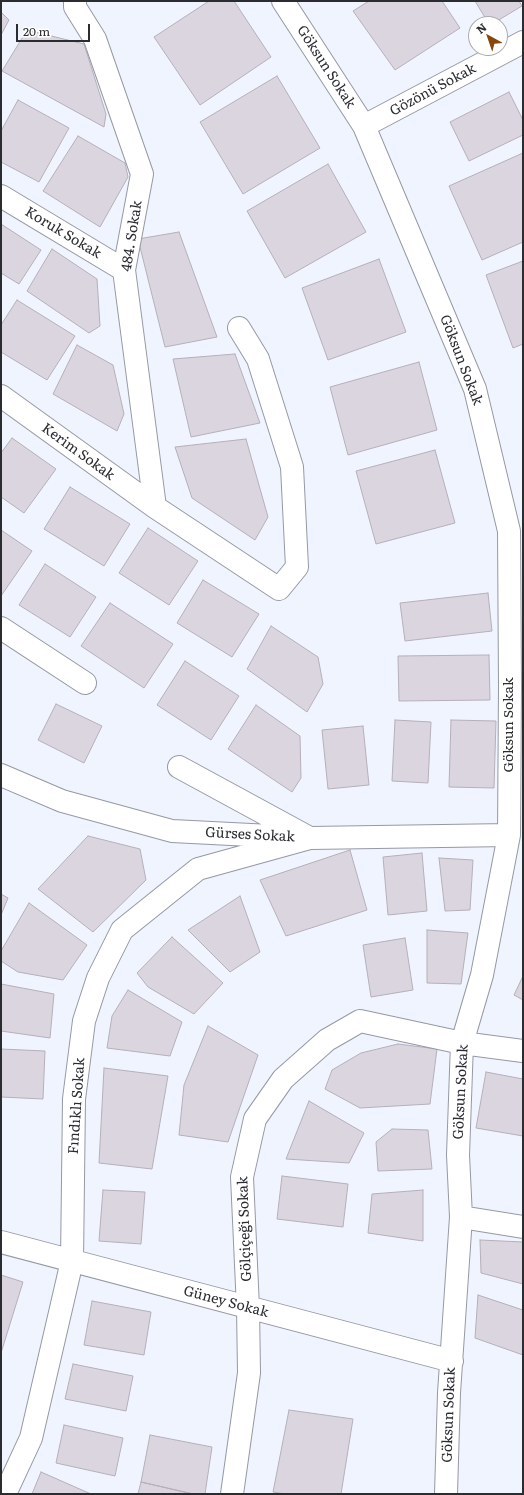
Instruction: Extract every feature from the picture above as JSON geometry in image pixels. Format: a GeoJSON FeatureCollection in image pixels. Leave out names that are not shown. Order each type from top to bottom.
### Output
{"type":"FeatureCollection","features":[{"type":"Feature","properties":{"kind":"street","name":"Göksun Sokak"},"geometry":{"type":"LineString","coordinates":[[283,1],[364,126],[476,389],[509,531],[509,835],[482,975],[462,1043],[458,1154],[461,1217],[449,1392],[446,1494]]}},
{"type":"Feature","properties":{"kind":"street","name":"484. Sokak"},"geometry":{"type":"LineString","coordinates":[[70,3],[95,39],[142,174],[124,270],[155,507]]}},
{"type":"Feature","properties":{"kind":"street","name":"Gözönü Sokak"},"geometry":{"type":"LineString","coordinates":[[364,126],[523,42]]}},
{"type":"Feature","properties":{"kind":"street","name":"Koruk Sokak"},"geometry":{"type":"LineString","coordinates":[[1,196],[124,270]]}},
{"type":"Feature","properties":{"kind":"street","name":"Kerim Sokak"},"geometry":{"type":"LineString","coordinates":[[1,396],[155,507],[279,589],[297,567],[292,467],[258,359],[239,328]]}},
{"type":"Feature","properties":{"kind":"street"},"geometry":{"type":"LineString","coordinates":[[1,628],[85,683]]}},
{"type":"Feature","properties":{"kind":"street"},"geometry":{"type":"LineString","coordinates":[[179,767],[310,838]]}},
{"type":"Feature","properties":{"kind":"street","name":"Gürses Sokak"},"geometry":{"type":"LineString","coordinates":[[1,775],[62,801],[172,831],[310,838],[509,835]]}},
{"type":"Feature","properties":{"kind":"street","name":"Fındıklı Sokak"},"geometry":{"type":"LineString","coordinates":[[6,1494],[30,1438],[72,1260],[74,1099],[84,1022],[98,978],[122,930],[198,869],[310,838]]}},
{"type":"Feature","properties":{"kind":"street","name":"Gölçiçeği Sokak"},"geometry":{"type":"LineString","coordinates":[[232,1494],[249,1372],[248,1308],[242,1177],[255,1119],[283,1079],[327,1040],[360,1021],[462,1043],[523,1051]]}},
{"type":"Feature","properties":{"kind":"street"},"geometry":{"type":"LineString","coordinates":[[461,1217],[523,1227]]}},
{"type":"Feature","properties":{"kind":"street","name":"Güney Sokak"},"geometry":{"type":"LineString","coordinates":[[1,1242],[452,1361]]}},
{"type":"Feature","properties":{"kind":"building"},"geometry":{"type":"Polygon","coordinates":[[[209,1],[234,1],[271,57],[200,105],[154,37],[209,1]]]}},
{"type":"Feature","properties":{"kind":"building"},"geometry":{"type":"Polygon","coordinates":[[[369,1],[442,1],[460,28],[395,70],[353,11],[369,1]]]}},
{"type":"Feature","properties":{"kind":"building"},"geometry":{"type":"Polygon","coordinates":[[[475,1],[519,1],[522,6],[505,16],[484,16],[475,1]]]}},
{"type":"Feature","properties":{"kind":"building"},"geometry":{"type":"Polygon","coordinates":[[[1,12],[9,20],[1,35],[1,12]]]}},
{"type":"Feature","properties":{"kind":"building"},"geometry":{"type":"Polygon","coordinates":[[[27,30],[84,44],[106,114],[104,127],[2,71],[27,30]]]}},
{"type":"Feature","properties":{"kind":"building"},"geometry":{"type":"Polygon","coordinates":[[[277,76],[320,148],[243,194],[200,122],[277,76]]]}},
{"type":"Feature","properties":{"kind":"building"},"geometry":{"type":"Polygon","coordinates":[[[509,92],[523,120],[523,135],[469,161],[450,122],[509,92]]]}},
{"type":"Feature","properties":{"kind":"building"},"geometry":{"type":"Polygon","coordinates":[[[18,100],[69,128],[39,182],[1,162],[1,131],[18,100]]]}},
{"type":"Feature","properties":{"kind":"building"},"geometry":{"type":"Polygon","coordinates":[[[78,136],[125,163],[128,177],[100,227],[43,191],[78,136]]]}},
{"type":"Feature","properties":{"kind":"building"},"geometry":{"type":"Polygon","coordinates":[[[523,153],[523,242],[482,260],[449,186],[523,153]]]}},
{"type":"Feature","properties":{"kind":"building"},"geometry":{"type":"Polygon","coordinates":[[[328,164],[366,232],[285,278],[247,211],[328,164]]]}},
{"type":"Feature","properties":{"kind":"building"},"geometry":{"type":"Polygon","coordinates":[[[1,224],[41,250],[19,284],[1,273],[1,224]]]}},
{"type":"Feature","properties":{"kind":"building"},"geometry":{"type":"Polygon","coordinates":[[[179,232],[217,337],[165,347],[138,239],[179,232]]]}},
{"type":"Feature","properties":{"kind":"building"},"geometry":{"type":"Polygon","coordinates":[[[52,249],[97,279],[100,326],[89,333],[27,291],[52,249]]]}},
{"type":"Feature","properties":{"kind":"building"},"geometry":{"type":"Polygon","coordinates":[[[379,259],[406,332],[328,360],[302,288],[379,259]]]}},
{"type":"Feature","properties":{"kind":"building"},"geometry":{"type":"Polygon","coordinates":[[[523,261],[523,344],[513,348],[486,275],[523,261]]]}},
{"type":"Feature","properties":{"kind":"building"},"geometry":{"type":"Polygon","coordinates":[[[17,300],[75,336],[47,380],[1,352],[1,325],[17,300]]]}},
{"type":"Feature","properties":{"kind":"building"},"geometry":{"type":"Polygon","coordinates":[[[77,345],[113,365],[124,414],[117,431],[53,394],[77,345]]]}},
{"type":"Feature","properties":{"kind":"building"},"geometry":{"type":"Polygon","coordinates":[[[235,354],[260,423],[191,437],[173,359],[235,354]]]}},
{"type":"Feature","properties":{"kind":"building"},"geometry":{"type":"Polygon","coordinates":[[[419,362],[437,430],[348,455],[330,387],[419,362]]]}},
{"type":"Feature","properties":{"kind":"building"},"geometry":{"type":"Polygon","coordinates":[[[12,438],[56,469],[24,513],[1,497],[1,453],[12,438]]]}},
{"type":"Feature","properties":{"kind":"building"},"geometry":{"type":"Polygon","coordinates":[[[246,439],[268,517],[255,540],[192,498],[175,447],[246,439]]]}},
{"type":"Feature","properties":{"kind":"building"},"geometry":{"type":"Polygon","coordinates":[[[435,450],[455,523],[376,544],[356,471],[435,450]]]}},
{"type":"Feature","properties":{"kind":"building"},"geometry":{"type":"Polygon","coordinates":[[[70,487],[130,524],[104,566],[44,529],[70,487]]]}},
{"type":"Feature","properties":{"kind":"building"},"geometry":{"type":"Polygon","coordinates":[[[148,528],[198,561],[169,605],[119,573],[148,528]]]}},
{"type":"Feature","properties":{"kind":"building"},"geometry":{"type":"Polygon","coordinates":[[[1,530],[32,551],[1,596],[1,530]]]}},
{"type":"Feature","properties":{"kind":"building"},"geometry":{"type":"Polygon","coordinates":[[[45,564],[96,597],[70,637],[19,605],[45,564]]]}},
{"type":"Feature","properties":{"kind":"building"},"geometry":{"type":"Polygon","coordinates":[[[203,580],[259,614],[232,657],[177,623],[203,580]]]}},
{"type":"Feature","properties":{"kind":"building"},"geometry":{"type":"Polygon","coordinates":[[[488,593],[492,631],[405,641],[400,603],[488,593]]]}},
{"type":"Feature","properties":{"kind":"building"},"geometry":{"type":"Polygon","coordinates":[[[110,603],[173,644],[144,688],[81,646],[110,603]]]}},
{"type":"Feature","properties":{"kind":"building"},"geometry":{"type":"Polygon","coordinates":[[[271,626],[318,657],[323,684],[307,712],[247,669],[271,626]]]}},
{"type":"Feature","properties":{"kind":"building"},"geometry":{"type":"Polygon","coordinates":[[[489,655],[490,700],[399,701],[398,656],[489,655]]]}},
{"type":"Feature","properties":{"kind":"building"},"geometry":{"type":"Polygon","coordinates":[[[185,661],[239,696],[211,740],[157,705],[185,661]]]}},
{"type":"Feature","properties":{"kind":"building"},"geometry":{"type":"Polygon","coordinates":[[[56,704],[102,726],[84,763],[38,740],[56,704]]]}},
{"type":"Feature","properties":{"kind":"building"},"geometry":{"type":"Polygon","coordinates":[[[256,705],[300,736],[301,778],[292,792],[228,749],[256,705]]]}},
{"type":"Feature","properties":{"kind":"building"},"geometry":{"type":"Polygon","coordinates":[[[395,720],[431,722],[428,783],[392,781],[395,720]]]}},
{"type":"Feature","properties":{"kind":"building"},"geometry":{"type":"Polygon","coordinates":[[[451,720],[496,721],[494,788],[449,787],[451,720]]]}},
{"type":"Feature","properties":{"kind":"building"},"geometry":{"type":"Polygon","coordinates":[[[363,726],[369,785],[328,789],[322,730],[363,726]]]}},
{"type":"Feature","properties":{"kind":"building"},"geometry":{"type":"Polygon","coordinates":[[[88,836],[140,849],[146,880],[93,932],[38,889],[88,836]]]}},
{"type":"Feature","properties":{"kind":"building"},"geometry":{"type":"Polygon","coordinates":[[[350,850],[367,910],[286,936],[260,880],[350,850]]]}},
{"type":"Feature","properties":{"kind":"building"},"geometry":{"type":"Polygon","coordinates":[[[422,853],[427,911],[388,915],[383,857],[422,853]]]}},
{"type":"Feature","properties":{"kind":"building"},"geometry":{"type":"Polygon","coordinates":[[[439,858],[473,860],[470,910],[445,911],[439,858]]]}},
{"type":"Feature","properties":{"kind":"building"},"geometry":{"type":"Polygon","coordinates":[[[1,894],[8,898],[1,915],[1,894]]]}},
{"type":"Feature","properties":{"kind":"building"},"geometry":{"type":"Polygon","coordinates":[[[240,896],[260,952],[230,972],[188,930],[240,896]]]}},
{"type":"Feature","properties":{"kind":"building"},"geometry":{"type":"Polygon","coordinates":[[[29,903],[87,945],[63,980],[18,972],[1,961],[1,951],[29,903]]]}},
{"type":"Feature","properties":{"kind":"building"},"geometry":{"type":"Polygon","coordinates":[[[427,930],[468,933],[461,984],[427,983],[427,930]]]}},
{"type":"Feature","properties":{"kind":"building"},"geometry":{"type":"Polygon","coordinates":[[[172,937],[223,983],[194,1014],[148,987],[137,973],[172,937]]]}},
{"type":"Feature","properties":{"kind":"building"},"geometry":{"type":"Polygon","coordinates":[[[405,938],[413,990],[371,997],[363,945],[405,938]]]}},
{"type":"Feature","properties":{"kind":"building"},"geometry":{"type":"Polygon","coordinates":[[[523,976],[523,1000],[514,995],[523,976]]]}},
{"type":"Feature","properties":{"kind":"building"},"geometry":{"type":"Polygon","coordinates":[[[1,984],[54,994],[50,1038],[1,1031],[1,984]]]}},
{"type":"Feature","properties":{"kind":"building"},"geometry":{"type":"Polygon","coordinates":[[[128,990],[182,1022],[170,1056],[107,1048],[112,1016],[128,990]]]}},
{"type":"Feature","properties":{"kind":"building"},"geometry":{"type":"Polygon","coordinates":[[[208,1026],[258,1055],[228,1142],[179,1135],[184,1085],[208,1026]]]}},
{"type":"Feature","properties":{"kind":"building"},"geometry":{"type":"Polygon","coordinates":[[[398,1044],[437,1049],[430,1104],[360,1108],[325,1089],[332,1070],[361,1053],[398,1044]]]}},
{"type":"Feature","properties":{"kind":"building"},"geometry":{"type":"Polygon","coordinates":[[[1,1049],[45,1051],[43,1099],[1,1097],[1,1049]]]}},
{"type":"Feature","properties":{"kind":"building"},"geometry":{"type":"Polygon","coordinates":[[[104,1068],[168,1076],[152,1169],[99,1163],[104,1068]]]}},
{"type":"Feature","properties":{"kind":"building"},"geometry":{"type":"Polygon","coordinates":[[[486,1072],[523,1079],[523,1136],[476,1128],[486,1072]]]}},
{"type":"Feature","properties":{"kind":"building"},"geometry":{"type":"Polygon","coordinates":[[[309,1101],[364,1133],[349,1163],[286,1159],[309,1101]]]}},
{"type":"Feature","properties":{"kind":"building"},"geometry":{"type":"Polygon","coordinates":[[[392,1129],[428,1130],[432,1169],[378,1171],[376,1142],[392,1129]]]}},
{"type":"Feature","properties":{"kind":"building"},"geometry":{"type":"Polygon","coordinates":[[[282,1176],[348,1184],[343,1227],[277,1219],[282,1176]]]}},
{"type":"Feature","properties":{"kind":"building"},"geometry":{"type":"Polygon","coordinates":[[[103,1190],[145,1192],[141,1244],[99,1241],[103,1190]]]}},
{"type":"Feature","properties":{"kind":"building"},"geometry":{"type":"Polygon","coordinates":[[[423,1190],[423,1241],[368,1233],[372,1194],[423,1190]]]}},
{"type":"Feature","properties":{"kind":"building"},"geometry":{"type":"Polygon","coordinates":[[[480,1240],[523,1242],[523,1284],[481,1273],[480,1240]]]}},
{"type":"Feature","properties":{"kind":"building"},"geometry":{"type":"Polygon","coordinates":[[[1,1275],[23,1282],[1,1353],[1,1275]]]}},
{"type":"Feature","properties":{"kind":"building"},"geometry":{"type":"Polygon","coordinates":[[[478,1295],[523,1310],[523,1355],[475,1338],[478,1295]]]}},
{"type":"Feature","properties":{"kind":"building"},"geometry":{"type":"Polygon","coordinates":[[[92,1301],[151,1312],[144,1355],[84,1345],[92,1301]]]}},
{"type":"Feature","properties":{"kind":"building"},"geometry":{"type":"Polygon","coordinates":[[[73,1364],[133,1376],[126,1411],[65,1399],[73,1364]]]}},
{"type":"Feature","properties":{"kind":"building"},"geometry":{"type":"Polygon","coordinates":[[[289,1410],[353,1419],[341,1494],[285,1494],[273,1492],[289,1410]]]}},
{"type":"Feature","properties":{"kind":"building"},"geometry":{"type":"Polygon","coordinates":[[[64,1425],[123,1438],[115,1476],[56,1463],[64,1425]]]}},
{"type":"Feature","properties":{"kind":"building"},"geometry":{"type":"Polygon","coordinates":[[[150,1435],[212,1447],[205,1494],[193,1494],[141,1482],[150,1435]]]}},
{"type":"Feature","properties":{"kind":"building"},"geometry":{"type":"Polygon","coordinates":[[[41,1472],[91,1494],[32,1494],[41,1472]]]}},
{"type":"Feature","properties":{"kind":"building"},"geometry":{"type":"Polygon","coordinates":[[[141,1482],[193,1494],[138,1494],[141,1482]]]}}]}
